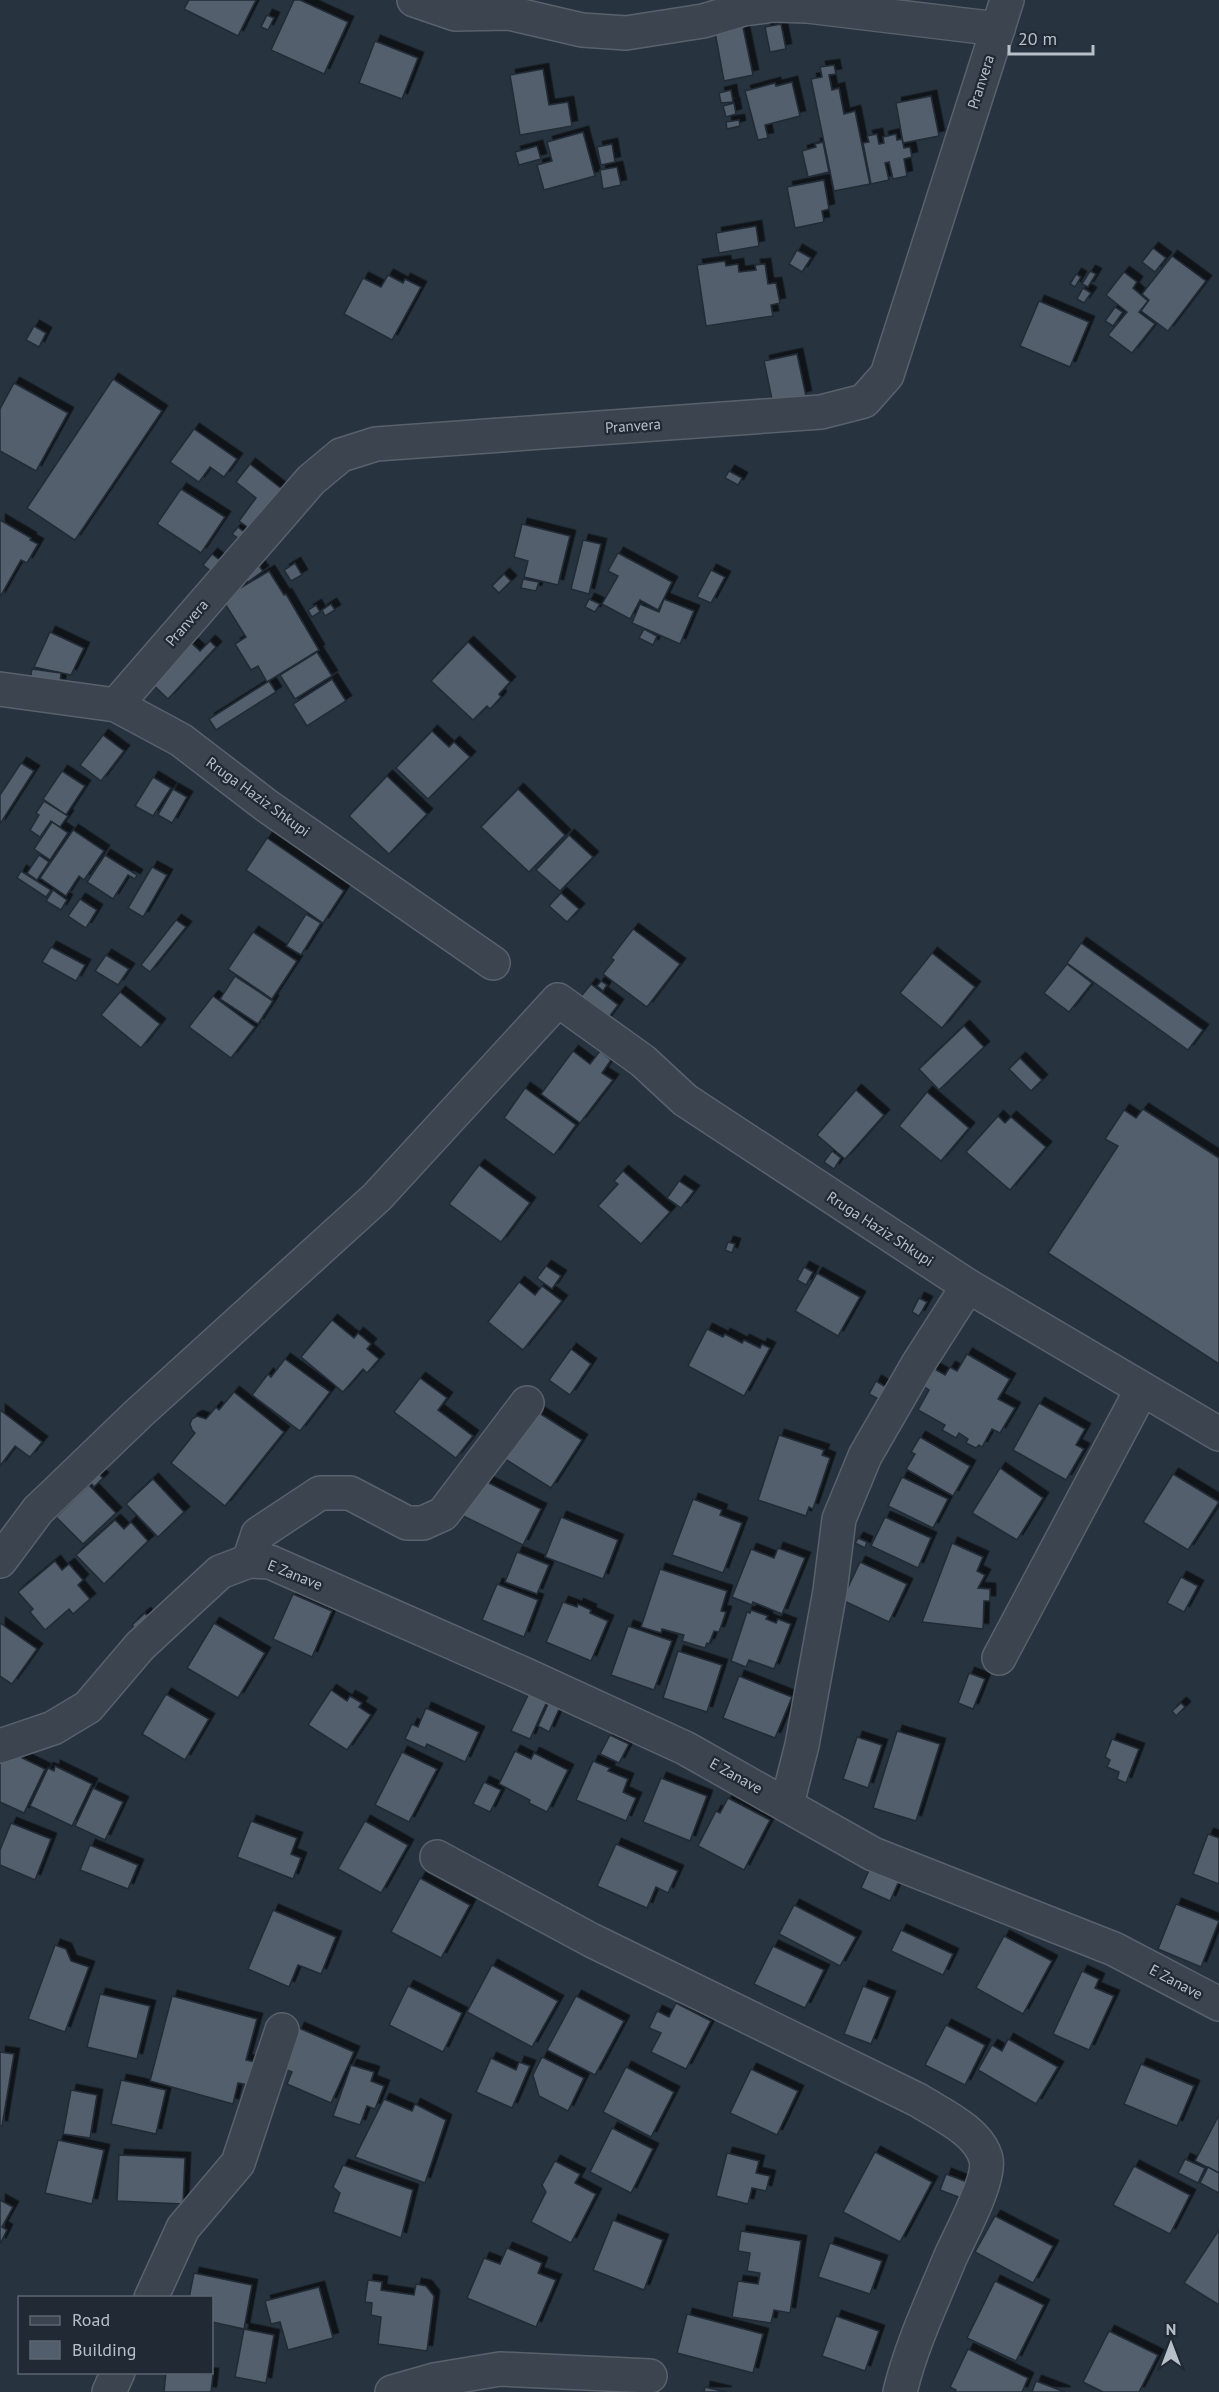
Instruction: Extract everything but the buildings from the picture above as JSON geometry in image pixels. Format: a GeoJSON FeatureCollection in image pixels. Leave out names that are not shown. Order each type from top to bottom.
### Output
{"type":"FeatureCollection","features":[{"type":"Feature","properties":{"kind":"street","name":"Pranvera"},"geometry":{"type":"LineString","coordinates":[[116,705],[311,480],[341,456],[376,444],[820,412],[864,401],[887,375],[1002,15],[773,5],[744,9],[703,21],[626,33],[582,30],[509,13],[454,14],[414,0]]}},
{"type":"Feature","properties":{"kind":"street","name":"Rruga Haziz Shkupi"},"geometry":{"type":"LineString","coordinates":[[0,689],[116,705],[181,740],[267,806],[493,963]]}},
{"type":"Feature","properties":{"kind":"street","name":"Rruga Haziz Shkupi"},"geometry":{"type":"LineString","coordinates":[[0,1560],[38,1510],[138,1414],[377,1197],[558,1000],[643,1061],[685,1100],[968,1286],[1219,1434]]}},
{"type":"Feature","properties":{"kind":"street"},"geometry":{"type":"LineString","coordinates":[[787,1804],[802,1745],[830,1591],[839,1519],[865,1456],[918,1364],[968,1286]]}},
{"type":"Feature","properties":{"kind":"street"},"geometry":{"type":"LineString","coordinates":[[999,1658],[1142,1389]]}},
{"type":"Feature","properties":{"kind":"street"},"geometry":{"type":"LineString","coordinates":[[0,1746],[53,1728],[88,1707],[140,1646],[220,1572],[249,1561],[258,1534],[320,1493],[350,1493],[407,1523],[423,1523],[443,1514],[527,1403]]}},
{"type":"Feature","properties":{"kind":"street","name":"E Zanave"},"geometry":{"type":"LineString","coordinates":[[249,1561],[270,1562],[526,1675],[685,1748],[873,1854],[1114,1949],[1219,2004]]}},
{"type":"Feature","properties":{"kind":"street"},"geometry":{"type":"LineString","coordinates":[[437,1857],[591,1940],[918,2100],[957,2124],[974,2138],[986,2160],[982,2186],[934,2299],[905,2372],[900,2392]]}},
{"type":"Feature","properties":{"kind":"street"},"geometry":{"type":"LineString","coordinates":[[153,2296],[183,2228],[238,2163],[282,2030]]}},
{"type":"Feature","properties":{"kind":"street"},"geometry":{"type":"LineString","coordinates":[[392,2392],[419,2383],[500,2369],[650,2376]]}},
{"type":"Feature","properties":{"kind":"street"},"geometry":{"type":"LineString","coordinates":[[109,2392],[118,2374]]}}]}
